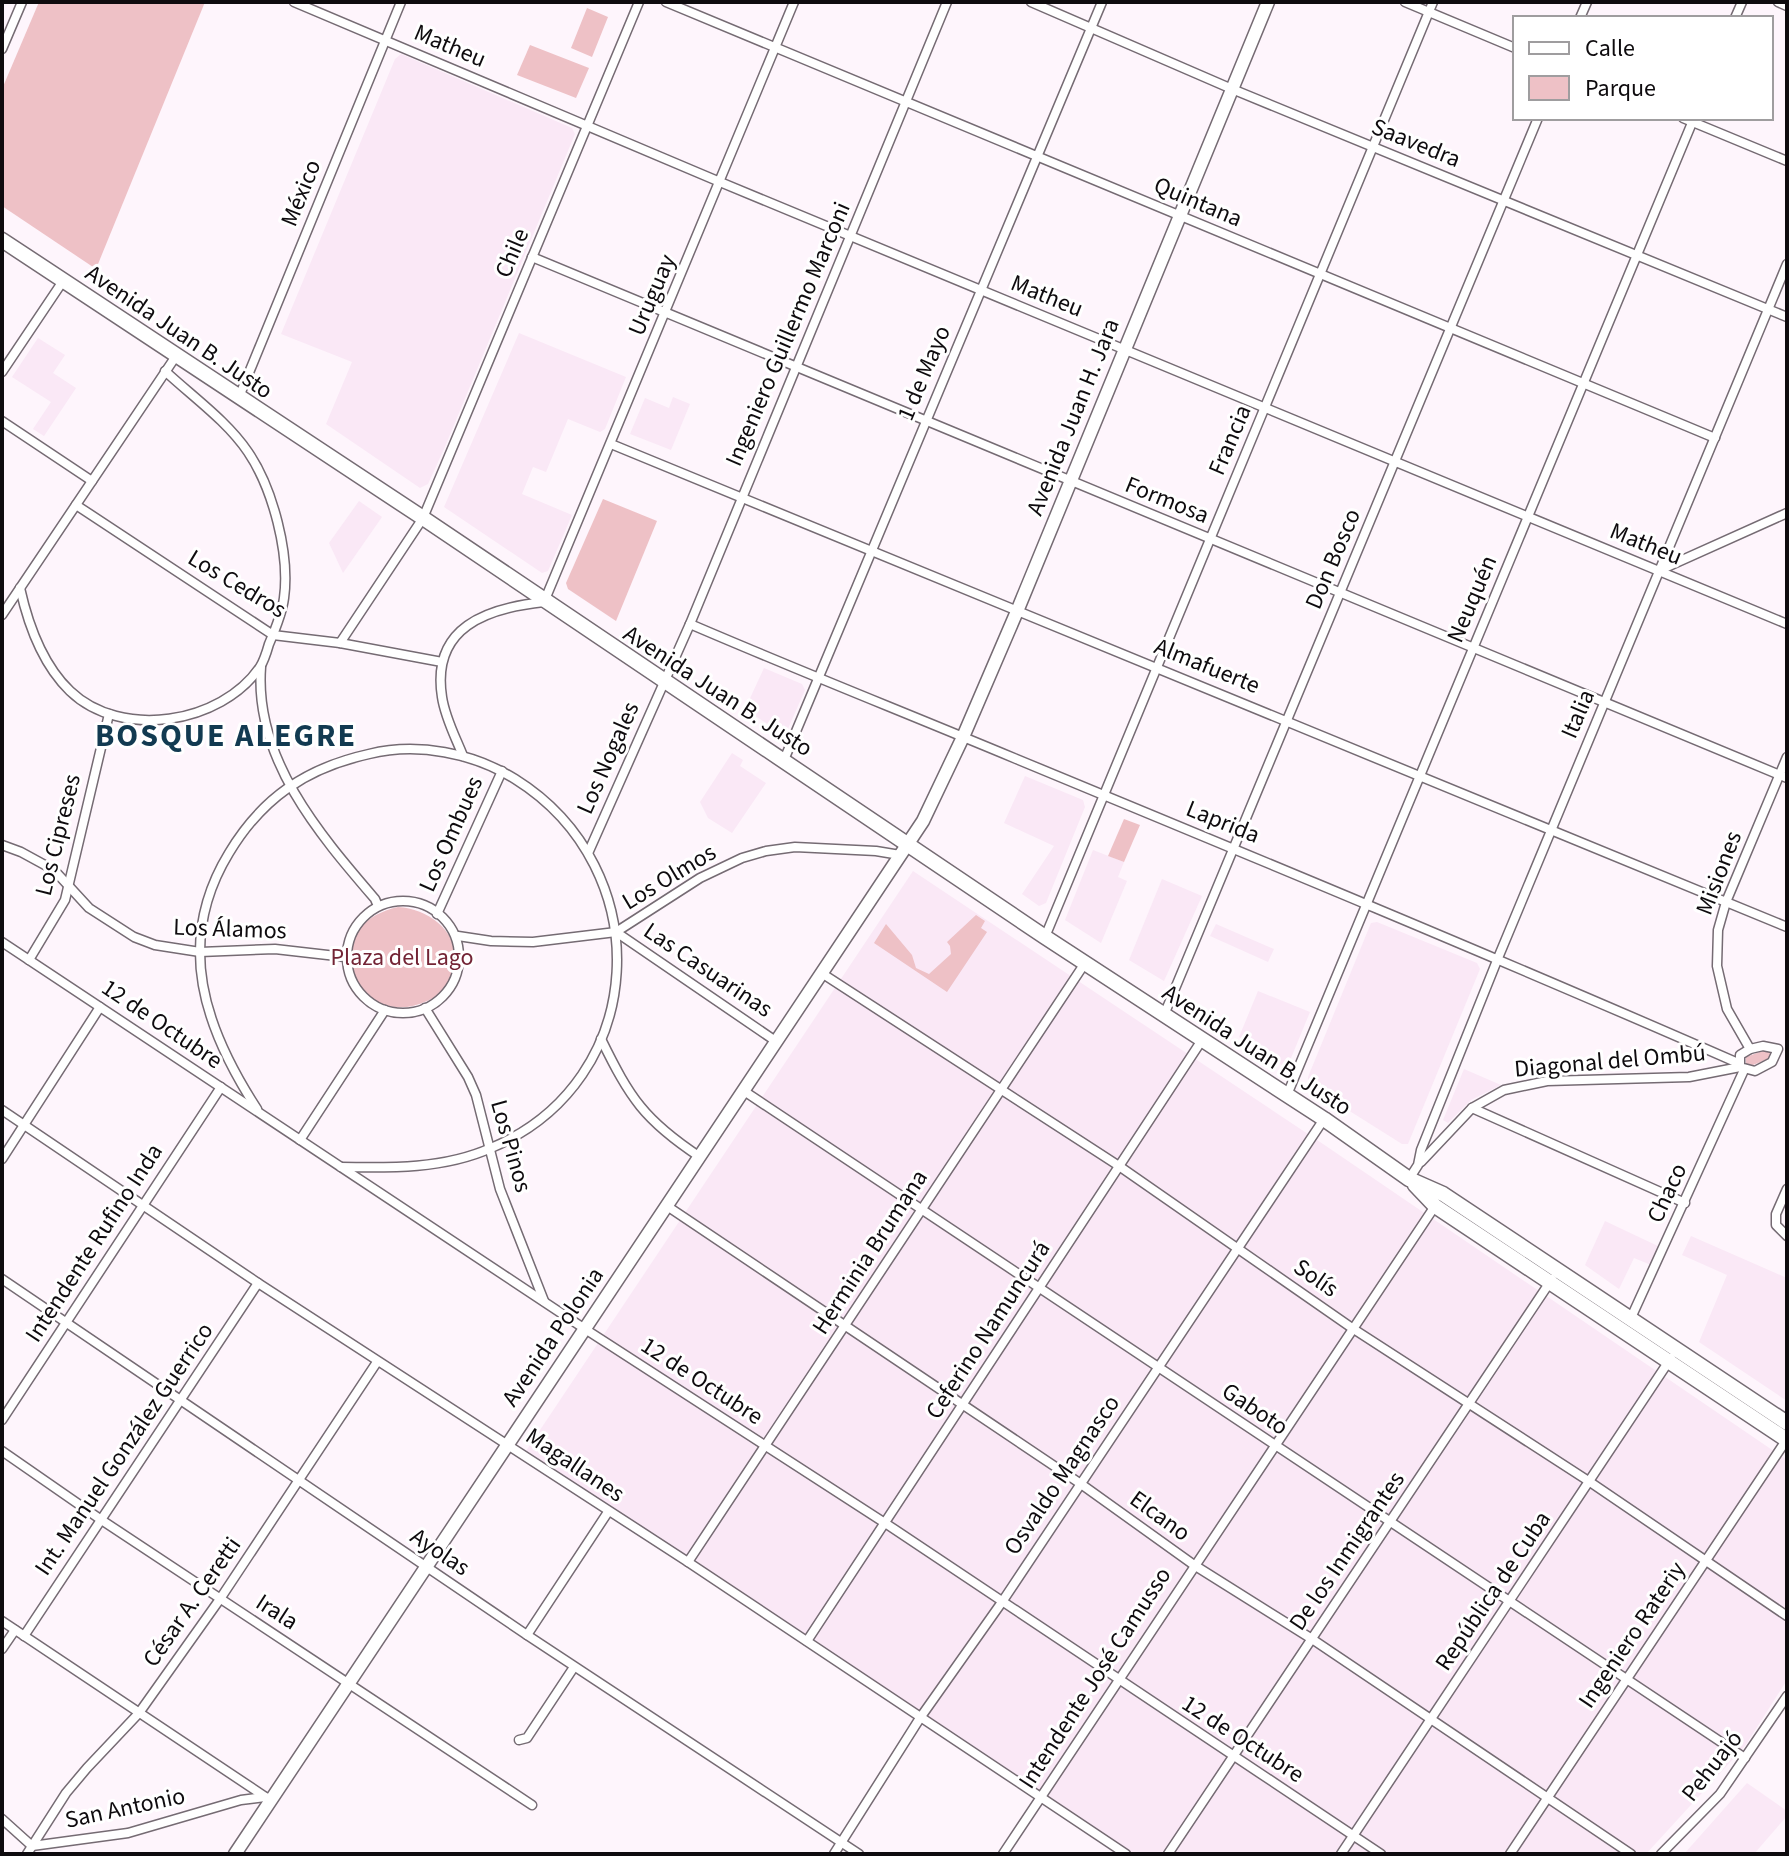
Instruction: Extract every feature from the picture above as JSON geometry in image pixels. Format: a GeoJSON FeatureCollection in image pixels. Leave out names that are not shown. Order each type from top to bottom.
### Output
{"type":"FeatureCollection","features":[{"type":"Feature","properties":{"kind":"main road","name":"Avenida Juan H. Jara"},"geometry":{"type":"LineString","coordinates":[[904,849],[923,821],[963,737],[1268,2]]}},
{"type":"Feature","properties":{"kind":"main road","name":"Avenida Juan B. Justo"},"geometry":{"type":"LineString","coordinates":[[2,240],[784,760],[904,849],[1324,1119],[1409,1179],[1435,1206],[1787,1423]]}},
{"type":"Feature","properties":{"kind":"main road","name":"Avenida Polonia"},"geometry":{"type":"LineString","coordinates":[[240,1852],[267,1798],[426,1567],[904,849]]}},
{"type":"Feature","properties":{"kind":"main road","name":"Avenida Juan B. Justo"},"geometry":{"type":"LineString","coordinates":[[1409,1179],[1443,1194],[1554,1277]]}},
{"type":"Feature","properties":{"kind":"main road","name":"Avenida Juan B. Justo"},"geometry":{"type":"LineString","coordinates":[[1673,1355],[1787,1440]]}},
{"type":"Feature","properties":{"kind":"street"},"geometry":{"type":"LineString","coordinates":[[2,49],[5,33],[22,2]]}},
{"type":"Feature","properties":{"kind":"street","name":"Matheu"},"geometry":{"type":"LineString","coordinates":[[294,2],[1787,624]]}},
{"type":"Feature","properties":{"kind":"street","name":"México"},"geometry":{"type":"LineString","coordinates":[[238,398],[401,2]]}},
{"type":"Feature","properties":{"kind":"street","name":"Chile"},"geometry":{"type":"LineString","coordinates":[[340,643],[423,518],[639,2]]}},
{"type":"Feature","properties":{"kind":"street","name":"Quintana"},"geometry":{"type":"LineString","coordinates":[[666,2],[1715,438]]}},
{"type":"Feature","properties":{"kind":"street","name":"Uruguay"},"geometry":{"type":"LineString","coordinates":[[544,602],[794,2]]}},
{"type":"Feature","properties":{"kind":"street","name":"Ingeniero Guillermo Marconi"},"geometry":{"type":"LineString","coordinates":[[664,681],[947,2]]}},
{"type":"Feature","properties":{"kind":"street","name":"Saavedra"},"geometry":{"type":"LineString","coordinates":[[1031,2],[1232,89],[1787,317]]}},
{"type":"Feature","properties":{"kind":"street","name":"1 de Mayo"},"geometry":{"type":"LineString","coordinates":[[784,760],[1102,2]]}},
{"type":"Feature","properties":{"kind":"street"},"geometry":{"type":"LineString","coordinates":[[1405,2],[1513,47]]}},
{"type":"Feature","properties":{"kind":"street","name":"Francia"},"geometry":{"type":"LineString","coordinates":[[1045,937],[1433,2]]}},
{"type":"Feature","properties":{"kind":"street"},"geometry":{"type":"LineString","coordinates":[[1778,2],[1787,6]]}},
{"type":"Feature","properties":{"kind":"street","name":"Don Bosco"},"geometry":{"type":"LineString","coordinates":[[1164,1015],[1537,120]]}},
{"type":"Feature","properties":{"kind":"street","name":"Neuquén"},"geometry":{"type":"LineString","coordinates":[[1287,1095],[1637,255],[1690,120]]}},
{"type":"Feature","properties":{"kind":"street"},"geometry":{"type":"LineString","coordinates":[[1692,120],[1787,161]]}},
{"type":"Feature","properties":{"kind":"street","name":"Formosa"},"geometry":{"type":"LineString","coordinates":[[532,257],[1783,776]]}},
{"type":"Feature","properties":{"kind":"street","name":"Italia"},"geometry":{"type":"LineString","coordinates":[[1409,1179],[1418,1165],[1421,1150],[1498,958],[1787,264]]}},
{"type":"Feature","properties":{"kind":"street"},"geometry":{"type":"LineString","coordinates":[[2,372],[63,281]]}},
{"type":"Feature","properties":{"kind":"street"},"geometry":{"type":"LineString","coordinates":[[2,615],[6,602],[20,588],[176,356]]}},
{"type":"Feature","properties":{"kind":"street"},"geometry":{"type":"LineString","coordinates":[[165,371],[239,440],[251,455],[262,479],[278,521],[285,573],[284,603],[261,666],[265,718],[288,785],[319,832],[378,906]]}},
{"type":"Feature","properties":{"kind":"street"},"geometry":{"type":"LineString","coordinates":[[2,421],[92,481]]}},
{"type":"Feature","properties":{"kind":"street","name":"Almafuerte"},"geometry":{"type":"LineString","coordinates":[[611,444],[1787,927]]}},
{"type":"Feature","properties":{"kind":"street","name":"Los Cedros"},"geometry":{"type":"LineString","coordinates":[[76,505],[273,635],[340,643],[442,662]]}},
{"type":"Feature","properties":{"kind":"street"},"geometry":{"type":"LineString","coordinates":[[1659,571],[1787,513]]}},
{"type":"Feature","properties":{"kind":"street"},"geometry":{"type":"LineString","coordinates":[[20,588],[33,633],[56,674],[71,692],[109,714],[149,719],[176,718],[203,711],[240,688],[261,666]]}},
{"type":"Feature","properties":{"kind":"street"},"geometry":{"type":"LineString","coordinates":[[463,756],[442,699],[442,662],[453,640],[470,622],[496,610],[544,602]]}},
{"type":"Feature","properties":{"kind":"street","name":"Laprida"},"geometry":{"type":"LineString","coordinates":[[690,624],[819,680],[1498,958],[1741,1067]]}},
{"type":"Feature","properties":{"kind":"street","name":"Los Nogales"},"geometry":{"type":"LineString","coordinates":[[589,851],[664,681]]}},
{"type":"Feature","properties":{"kind":"street","name":"Los Cipreses"},"geometry":{"type":"LineString","coordinates":[[29,960],[59,914],[69,887],[109,714]]}},
{"type":"Feature","properties":{"kind":"street"},"geometry":{"type":"LineString","coordinates":[[259,1112],[234,1074],[216,1038],[203,994],[200,952],[211,891],[227,856],[250,823],[288,785],[348,759],[376,752],[434,751],[463,756],[502,771],[537,792],[589,851],[607,890],[616,932],[618,967],[601,1039],[574,1085],[536,1122],[491,1149],[460,1159],[429,1164],[340,1167]]}},
{"type":"Feature","properties":{"kind":"street","name":"Misiones"},"geometry":{"type":"LineString","coordinates":[[1750,1049],[1727,1009],[1717,966],[1718,930],[1726,902],[1783,776],[1787,757]]}},
{"type":"Feature","properties":{"kind":"street","name":"Los Ombues"},"geometry":{"type":"LineString","coordinates":[[437,914],[502,771]]}},
{"type":"Feature","properties":{"kind":"street","name":"Los Álamos"},"geometry":{"type":"LineString","coordinates":[[2,845],[40,862],[63,878],[89,908],[134,937],[155,945],[200,952],[275,949],[345,957]]}},
{"type":"Feature","properties":{"kind":"street","name":"Los Olmos"},"geometry":{"type":"LineString","coordinates":[[458,936],[533,942],[616,932],[700,878],[742,858],[795,847],[904,849]]}},
{"type":"Feature","properties":{"kind":"street"},"geometry":{"type":"LineString","coordinates":[[393,902],[424,906],[437,914],[449,923],[458,936],[460,964],[456,983],[449,992],[425,1008],[402,1012],[385,1010],[358,990],[346,967],[345,957],[349,936],[365,915],[378,906],[393,902]]}},
{"type":"Feature","properties":{"kind":"street","name":"Las Casuarinas"},"geometry":{"type":"LineString","coordinates":[[616,932],[777,1042]]}},
{"type":"Feature","properties":{"kind":"street","name":"12 de Octubre"},"geometry":{"type":"LineString","coordinates":[[2,942],[585,1329],[885,1523],[1381,1854]]}},
{"type":"Feature","properties":{"kind":"street","name":"Herminia Brumana"},"geometry":{"type":"LineString","coordinates":[[688,1562],[1085,963]]}},
{"type":"Feature","properties":{"kind":"street","name":"Solís"},"geometry":{"type":"LineString","coordinates":[[823,974],[1119,1166],[1352,1328],[1590,1482],[1787,1616]]}},
{"type":"Feature","properties":{"kind":"street"},"geometry":{"type":"LineString","coordinates":[[2,1159],[100,1007]]}},
{"type":"Feature","properties":{"kind":"street","name":"Los Pinos"},"geometry":{"type":"LineString","coordinates":[[425,1008],[468,1077],[500,1189],[544,1302]]}},
{"type":"Feature","properties":{"kind":"street"},"geometry":{"type":"LineString","coordinates":[[300,1140],[385,1010]]}},
{"type":"Feature","properties":{"kind":"street"},"geometry":{"type":"LineString","coordinates":[[601,1039],[623,1083],[655,1125],[700,1157]]}},
{"type":"Feature","properties":{"kind":"street","name":"Ceferino Namuncurá"},"geometry":{"type":"LineString","coordinates":[[807,1641],[1202,1040]]}},
{"type":"Feature","properties":{"kind":"street","name":"Diagonal del Ombú"},"geometry":{"type":"LineString","coordinates":[[1418,1165],[1472,1108],[1495,1093],[1523,1085],[1581,1079],[1689,1077],[1741,1067],[1765,1068],[1787,1043]]}},
{"type":"Feature","properties":{"kind":"street","name":"Diagonal del Ombú"},"geometry":{"type":"LineString","coordinates":[[1741,1067],[1740,1055],[1750,1049],[1763,1046],[1781,1051]]}},
{"type":"Feature","properties":{"kind":"street","name":"Chaco"},"geometry":{"type":"LineString","coordinates":[[1627,1325],[1685,1203],[1741,1067]]}},
{"type":"Feature","properties":{"kind":"street","name":"Intendente Rufino Inda"},"geometry":{"type":"LineString","coordinates":[[2,1420],[221,1087]]}},
{"type":"Feature","properties":{"kind":"street","name":"Gaboto"},"geometry":{"type":"LineString","coordinates":[[744,1091],[1745,1758]]}},
{"type":"Feature","properties":{"kind":"street"},"geometry":{"type":"LineString","coordinates":[[1472,1108],[1685,1203]]}},
{"type":"Feature","properties":{"kind":"street","name":"Magallanes"},"geometry":{"type":"LineString","coordinates":[[2,1110],[377,1362],[688,1562],[1126,1854]]}},
{"type":"Feature","properties":{"kind":"street","name":"Osvaldo Magnasco"},"geometry":{"type":"LineString","coordinates":[[834,1854],[920,1718],[1002,1602],[1324,1119]]}},
{"type":"Feature","properties":{"kind":"street"},"geometry":{"type":"LineString","coordinates":[[1787,1189],[1776,1214],[1776,1225],[1787,1236]]}},
{"type":"Feature","properties":{"kind":"street","name":"Elcano"},"geometry":{"type":"LineString","coordinates":[[667,1206],[1081,1484],[1194,1565],[1312,1639],[1631,1854]]}},
{"type":"Feature","properties":{"kind":"street","name":"Intendente José Camusso"},"geometry":{"type":"LineString","coordinates":[[1003,1854],[1435,1206]]}},
{"type":"Feature","properties":{"kind":"street","name":"De los Inmigrantes"},"geometry":{"type":"LineString","coordinates":[[1168,1854],[1554,1277]]}},
{"type":"Feature","properties":{"kind":"street","name":"Ayolas"},"geometry":{"type":"LineString","coordinates":[[2,1279],[574,1667],[859,1854]]}},
{"type":"Feature","properties":{"kind":"street","name":"Int. Manuel González Guerrico"},"geometry":{"type":"LineString","coordinates":[[24,1636],[258,1283]]}},
{"type":"Feature","properties":{"kind":"street","name":"República de Cuba"},"geometry":{"type":"LineString","coordinates":[[1341,1854],[1673,1355]]}},
{"type":"Feature","properties":{"kind":"street","name":"César A. Ceretti"},"geometry":{"type":"LineString","coordinates":[[29,1850],[73,1785],[139,1713],[220,1599],[377,1362]]}},
{"type":"Feature","properties":{"kind":"street","name":"Ingeniero Rateriy"},"geometry":{"type":"LineString","coordinates":[[1510,1854],[1787,1440]]}},
{"type":"Feature","properties":{"kind":"street","name":"Irala"},"geometry":{"type":"LineString","coordinates":[[2,1451],[532,1805]]}},
{"type":"Feature","properties":{"kind":"street"},"geometry":{"type":"LineString","coordinates":[[527,1635],[608,1512]]}},
{"type":"Feature","properties":{"kind":"street"},"geometry":{"type":"LineString","coordinates":[[2,1621],[267,1798]]}},
{"type":"Feature","properties":{"kind":"street"},"geometry":{"type":"LineString","coordinates":[[2,1649],[15,1630]]}},
{"type":"Feature","properties":{"kind":"street"},"geometry":{"type":"LineString","coordinates":[[519,1740],[527,1738],[574,1667]]}},
{"type":"Feature","properties":{"kind":"street","name":"Pehuajó"},"geometry":{"type":"LineString","coordinates":[[1661,1854],[1720,1794],[1787,1696]]}},
{"type":"Feature","properties":{"kind":"street","name":"San Antonio"},"geometry":{"type":"LineString","coordinates":[[29,1850],[128,1833],[241,1800],[267,1798]]}},
{"type":"Feature","properties":{"kind":"street"},"geometry":{"type":"LineString","coordinates":[[2,1819],[29,1850]]}},
{"type":"Feature","properties":{"kind":"shaded area"},"geometry":{"type":"Polygon","coordinates":[[[401,54],[572,128],[575,134],[444,449],[428,484],[420,488],[326,424],[352,362],[281,334],[395,59],[401,54]]]}},
{"type":"Feature","properties":{"kind":"shaded area"},"geometry":{"type":"Polygon","coordinates":[[[519,333],[626,377],[605,429],[600,432],[568,419],[546,472],[533,467],[522,494],[572,515],[548,571],[542,573],[444,507],[519,333]]]}},
{"type":"Feature","properties":{"kind":"shaded area"},"geometry":{"type":"Polygon","coordinates":[[[38,338],[65,355],[53,373],[76,388],[44,436],[33,429],[51,402],[12,377],[38,338]]]}},
{"type":"Feature","properties":{"kind":"shaded area"},"geometry":{"type":"Polygon","coordinates":[[[673,397],[690,404],[671,450],[630,434],[645,398],[669,408],[673,397]]]}},
{"type":"Feature","properties":{"kind":"shaded area"},"geometry":{"type":"Polygon","coordinates":[[[359,501],[382,517],[343,573],[329,543],[359,501]]]}},
{"type":"Feature","properties":{"kind":"shaded area"},"geometry":{"type":"Polygon","coordinates":[[[764,668],[802,684],[805,690],[787,731],[781,733],[745,709],[764,668]]]}},
{"type":"Feature","properties":{"kind":"shaded area"},"geometry":{"type":"Polygon","coordinates":[[[732,753],[743,760],[740,766],[766,783],[732,833],[708,818],[700,802],[732,753]]]}},
{"type":"Feature","properties":{"kind":"shaded area"},"geometry":{"type":"Polygon","coordinates":[[[1025,776],[1083,800],[1085,807],[1046,903],[1039,906],[1022,894],[1054,846],[1004,823],[1025,776]]]}},
{"type":"Feature","properties":{"kind":"shaded area"},"geometry":{"type":"Polygon","coordinates":[[[1093,850],[1124,862],[1118,877],[1127,881],[1101,943],[1065,920],[1093,850]]]}},
{"type":"Feature","properties":{"kind":"shaded area"},"geometry":{"type":"Polygon","coordinates":[[[913,871],[1326,1146],[1787,1460],[1787,1680],[1745,1746],[1646,1854],[1133,1854],[526,1451],[913,871]]]}},
{"type":"Feature","properties":{"kind":"shaded area"},"geometry":{"type":"Polygon","coordinates":[[[1162,879],[1202,896],[1164,981],[1129,960],[1162,879]]]}},
{"type":"Feature","properties":{"kind":"shaded area"},"geometry":{"type":"Polygon","coordinates":[[[1377,922],[1477,963],[1480,969],[1408,1144],[1402,1144],[1348,1110],[1308,1081],[1371,923],[1377,922]]]}},
{"type":"Feature","properties":{"kind":"shaded area"},"geometry":{"type":"Polygon","coordinates":[[[1216,924],[1274,949],[1268,962],[1210,936],[1216,924]]]}},
{"type":"Feature","properties":{"kind":"shaded area"},"geometry":{"type":"Polygon","coordinates":[[[1258,991],[1310,1012],[1289,1063],[1282,1065],[1239,1037],[1258,991]]]}},
{"type":"Feature","properties":{"kind":"shaded area"},"geometry":{"type":"Polygon","coordinates":[[[1464,1069],[1501,1085],[1471,1100],[1448,1123],[1443,1120],[1464,1069]]]}},
{"type":"Feature","properties":{"kind":"shaded area"},"geometry":{"type":"Polygon","coordinates":[[[1605,1221],[1660,1247],[1651,1265],[1634,1258],[1619,1289],[1585,1265],[1605,1221]]]}},
{"type":"Feature","properties":{"kind":"shaded area"},"geometry":{"type":"Polygon","coordinates":[[[1691,1236],[1787,1278],[1787,1401],[1699,1342],[1727,1275],[1682,1255],[1691,1236]]]}},
{"type":"Feature","properties":{"kind":"shaded area"},"geometry":{"type":"Polygon","coordinates":[[[1747,1783],[1787,1811],[1787,1816],[1754,1854],[1684,1854],[1747,1783]]]}},
{"type":"Feature","properties":{"kind":"green space"},"geometry":{"type":"Polygon","coordinates":[[[39,2],[205,2],[96,269],[2,206],[2,89],[39,2]]]}},
{"type":"Feature","properties":{"kind":"green space"},"geometry":{"type":"Polygon","coordinates":[[[587,8],[608,17],[592,57],[571,48],[587,8]]]}},
{"type":"Feature","properties":{"kind":"green space"},"geometry":{"type":"Polygon","coordinates":[[[530,45],[589,68],[576,98],[517,75],[530,45]]]}},
{"type":"Feature","properties":{"kind":"green space"},"geometry":{"type":"Polygon","coordinates":[[[603,499],[657,521],[616,621],[568,589],[566,583],[603,499]]]}},
{"type":"Feature","properties":{"kind":"green space"},"geometry":{"type":"Polygon","coordinates":[[[1124,819],[1140,825],[1124,862],[1108,856],[1124,819]]]}},
{"type":"Feature","properties":{"kind":"green space","name":"Plaza del Lago"},"geometry":{"type":"Polygon","coordinates":[[[398,907],[423,913],[444,928],[455,949],[456,962],[451,980],[436,997],[402,1007],[381,1003],[364,991],[353,974],[350,954],[356,935],[371,918],[398,907]]]}},
{"type":"Feature","properties":{"kind":"green space"},"geometry":{"type":"Polygon","coordinates":[[[976,915],[985,921],[981,928],[987,932],[947,992],[874,943],[886,924],[912,955],[916,968],[929,974],[951,954],[947,942],[976,915]]]}},
{"type":"Feature","properties":{"kind":"green space"},"geometry":{"type":"Polygon","coordinates":[[[1765,1050],[1771,1052],[1768,1059],[1753,1065],[1746,1064],[1746,1057],[1765,1050]]]}},
{"type":"Feature","properties":{"kind":"district","name":"BOSQUE ALEGRE"},"geometry":{"type":"Point","coordinates":[226,736]}}]}
